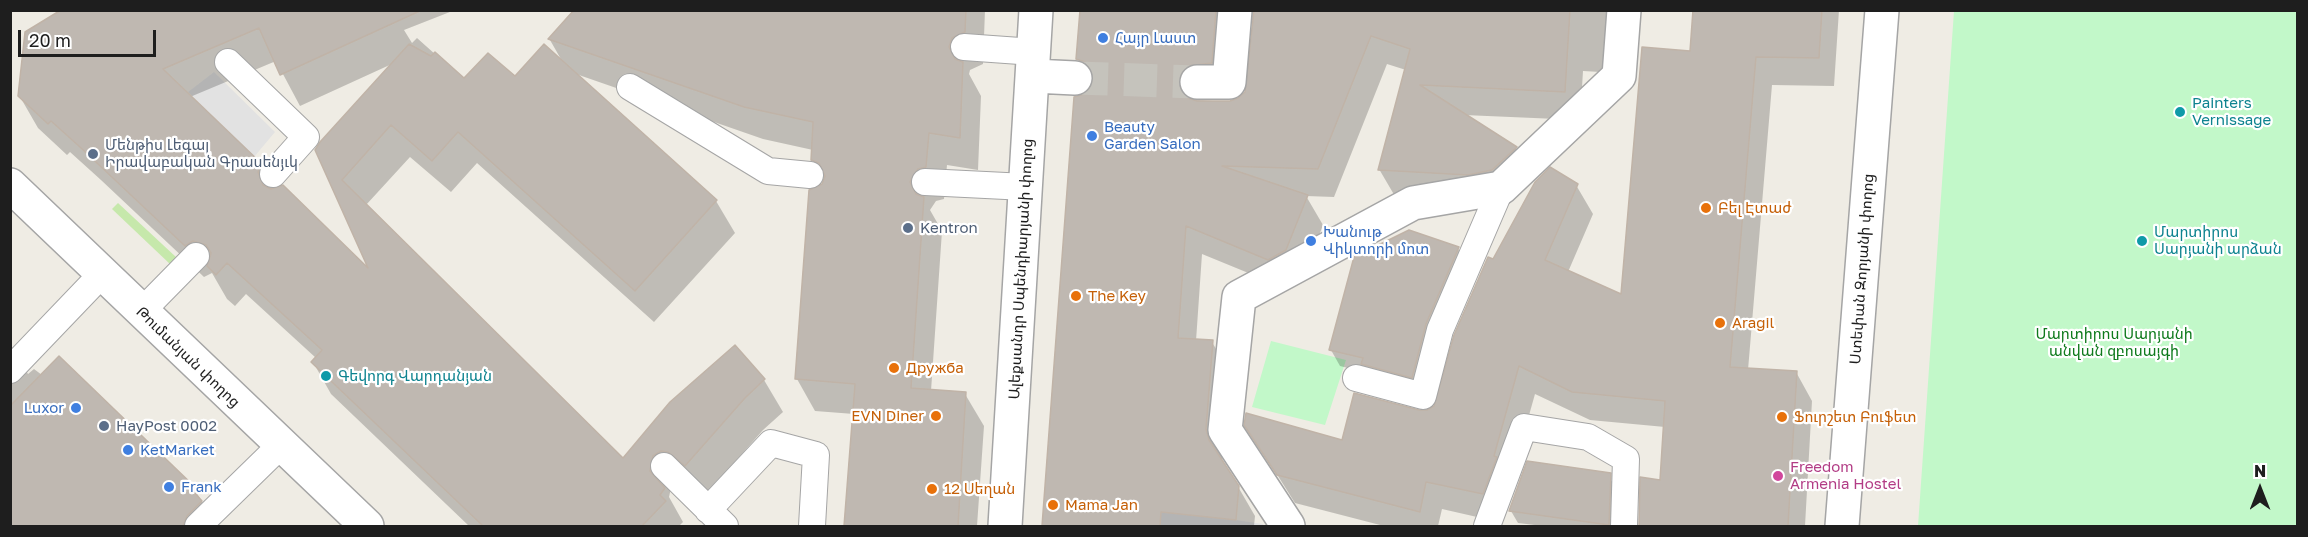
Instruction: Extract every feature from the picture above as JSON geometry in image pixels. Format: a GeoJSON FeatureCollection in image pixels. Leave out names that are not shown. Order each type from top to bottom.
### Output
{"type":"FeatureCollection","features":[{"type":"Feature","properties":{"kind":"street","name":"Ալեքսանդր Սպենդիարյանի փողոց"},"geometry":{"type":"LineString","coordinates":[[1005,526],[1036,10]]}},
{"type":"Feature","properties":{"kind":"street"},"geometry":{"type":"LineString","coordinates":[[1197,82],[1229,82],[1235,10]]}},
{"type":"Feature","properties":{"kind":"street"},"geometry":{"type":"LineString","coordinates":[[1288,526],[1225,430],[1239,297],[1413,203],[1501,188],[1619,76],[1624,10]]}},
{"type":"Feature","properties":{"kind":"street","name":"Ստեփան Զորյանի փողոց"},"geometry":{"type":"LineString","coordinates":[[1842,526],[1882,10]]}},
{"type":"Feature","properties":{"kind":"street"},"geometry":{"type":"LineString","coordinates":[[1033,64],[1075,78]]}},
{"type":"Feature","properties":{"kind":"street","name":"Թումանյան փողոց"},"geometry":{"type":"LineString","coordinates":[[10,185],[280,446],[367,526]]}},
{"type":"Feature","properties":{"kind":"lane"},"geometry":{"type":"LineString","coordinates":[[964,47],[1033,64]]}},
{"type":"Feature","properties":{"kind":"lane"},"geometry":{"type":"LineString","coordinates":[[228,62],[306,137],[273,174]]}},
{"type":"Feature","properties":{"kind":"lane"},"geometry":{"type":"LineString","coordinates":[[630,87],[768,171],[810,175]]}},
{"type":"Feature","properties":{"kind":"lane"},"geometry":{"type":"LineString","coordinates":[[925,182],[1026,187]]}},
{"type":"Feature","properties":{"kind":"lane"},"geometry":{"type":"LineString","coordinates":[[1356,378],[1423,396],[1440,330],[1501,188]]}},
{"type":"Feature","properties":{"kind":"lane"},"geometry":{"type":"LineString","coordinates":[[141,312],[196,256]]}},
{"type":"Feature","properties":{"kind":"lane"},"geometry":{"type":"LineString","coordinates":[[10,370],[102,274]]}},
{"type":"Feature","properties":{"kind":"lane"},"geometry":{"type":"LineString","coordinates":[[1487,526],[1524,427],[1588,437],[1626,459],[1624,526]]}},
{"type":"Feature","properties":{"kind":"lane"},"geometry":{"type":"LineString","coordinates":[[664,466],[717,518],[771,443],[816,455],[812,526]]}},
{"type":"Feature","properties":{"kind":"lane"},"geometry":{"type":"LineString","coordinates":[[198,526],[280,446]]}},
{"type":"Feature","properties":{"kind":"green space","name":"Մարտիրոս Սարյանի անվան զբոսայգի"},"geometry":{"type":"Polygon","coordinates":[[[1954,11],[2297,11],[2297,526],[1918,526],[1954,11]]]}},
{"type":"Feature","properties":{"kind":"green space"},"geometry":{"type":"Polygon","coordinates":[[[118,203],[177,258],[171,265],[112,209],[118,203]]]}},
{"type":"Feature","properties":{"kind":"green space"},"geometry":{"type":"Polygon","coordinates":[[[1271,341],[1346,360],[1325,425],[1252,407],[1271,341]]]}},
{"type":"Feature","properties":{"kind":"shaded area"},"geometry":{"type":"Polygon","coordinates":[[[214,72],[275,132],[254,157],[188,92],[214,72]]]}},
{"type":"Feature","properties":{"kind":"shaded area"},"geometry":{"type":"Polygon","coordinates":[[[1161,512],[1236,520],[1264,526],[1160,526],[1161,512]]]}},
{"type":"Feature","properties":{"kind":"building"},"geometry":{"type":"Polygon","coordinates":[[[61,10],[422,10],[280,75],[259,28],[163,69],[262,164],[258,172],[263,185],[271,189],[283,185],[368,268],[315,150],[320,142],[409,44],[431,56],[435,52],[464,78],[488,53],[515,76],[544,44],[717,200],[635,291],[458,132],[432,161],[391,125],[342,180],[623,458],[670,402],[735,345],[765,379],[745,398],[685,466],[668,452],[661,451],[653,456],[650,471],[665,488],[660,495],[666,501],[642,526],[483,526],[311,362],[322,350],[227,263],[216,275],[207,266],[211,253],[206,245],[193,241],[185,246],[51,121],[48,124],[18,96],[25,32],[61,10]]]}},
{"type":"Feature","properties":{"kind":"building"},"geometry":{"type":"Polygon","coordinates":[[[574,10],[966,10],[965,32],[952,38],[949,47],[955,59],[963,62],[960,138],[929,133],[926,167],[918,169],[910,182],[916,194],[924,197],[911,388],[966,392],[958,526],[844,526],[855,384],[795,379],[809,190],[822,184],[825,176],[819,163],[811,160],[813,122],[744,107],[548,39],[574,10]]]}},
{"type":"Feature","properties":{"kind":"building"},"geometry":{"type":"Polygon","coordinates":[[[1080,10],[1216,10],[1212,63],[1188,66],[1181,72],[1178,81],[1181,92],[1188,98],[1197,101],[1230,101],[1245,92],[1254,10],[1570,10],[1565,92],[1420,85],[1517,147],[1492,170],[1468,175],[1378,170],[1410,49],[1371,36],[1318,169],[1222,166],[1308,195],[1286,250],[1268,260],[1186,226],[1178,338],[1213,340],[1206,429],[1209,440],[1239,486],[1236,520],[1161,512],[1160,526],[1042,526],[1074,97],[1090,89],[1094,79],[1091,69],[1085,62],[1076,59],[1080,10]]]}},
{"type":"Feature","properties":{"kind":"building"},"geometry":{"type":"Polygon","coordinates":[[[1693,10],[1822,10],[1819,58],[1756,57],[1730,367],[1797,371],[1788,526],[1639,526],[1640,477],[1660,480],[1665,401],[1572,392],[1519,366],[1494,456],[1497,457],[1483,494],[1426,482],[1420,512],[1277,475],[1244,425],[1246,413],[1342,440],[1354,393],[1419,410],[1427,410],[1434,406],[1454,335],[1488,257],[1493,259],[1535,182],[1550,167],[1578,184],[1545,260],[1621,294],[1642,47],[1690,51],[1693,10]]]}},
{"type":"Feature","properties":{"kind":"building"},"geometry":{"type":"Polygon","coordinates":[[[1409,230],[1459,247],[1426,324],[1412,378],[1361,364],[1363,358],[1329,350],[1354,257],[1409,230]]]}},
{"type":"Feature","properties":{"kind":"building"},"geometry":{"type":"Polygon","coordinates":[[[59,356],[197,489],[194,492],[202,501],[187,516],[183,526],[10,526],[10,406],[59,356]]]}},
{"type":"Feature","properties":{"kind":"building"},"geometry":{"type":"Polygon","coordinates":[[[1527,461],[1611,473],[1609,525],[1509,511],[1527,461]]]}},
{"type":"Feature","properties":{"kind":"tunnel"},"geometry":{"type":"LineString","coordinates":[[1075,78],[1197,82]]}},
{"type":"Feature","properties":{"kind":"place","name":"Հայր Լաստ"},"geometry":{"type":"Point","coordinates":[1103,38]}},
{"type":"Feature","properties":{"kind":"place","name":"Painters Vernissage"},"geometry":{"type":"Point","coordinates":[2180,112]}},
{"type":"Feature","properties":{"kind":"place","name":"Beauty Garden Salon"},"geometry":{"type":"Point","coordinates":[1092,136]}},
{"type":"Feature","properties":{"kind":"place","name":"Մենթիս Լեգալ Իրավաբական Գրասենյւկ"},"geometry":{"type":"Point","coordinates":[93,154]}},
{"type":"Feature","properties":{"kind":"place","name":"Բել Էտաժ"},"geometry":{"type":"Point","coordinates":[1706,208]}},
{"type":"Feature","properties":{"kind":"place","name":"Kentron"},"geometry":{"type":"Point","coordinates":[908,228]}},
{"type":"Feature","properties":{"kind":"place","name":"Խանութ Վիկտորի մոտ"},"geometry":{"type":"Point","coordinates":[1311,241]}},
{"type":"Feature","properties":{"kind":"place","name":"Մարտիրոս Սարյանի արձան"},"geometry":{"type":"Point","coordinates":[2142,241]}},
{"type":"Feature","properties":{"kind":"place","name":"The Key"},"geometry":{"type":"Point","coordinates":[1076,296]}},
{"type":"Feature","properties":{"kind":"place","name":"Aragil"},"geometry":{"type":"Point","coordinates":[1720,323]}},
{"type":"Feature","properties":{"kind":"place","name":"Дружба"},"geometry":{"type":"Point","coordinates":[894,368]}},
{"type":"Feature","properties":{"kind":"place","name":"Գեվորգ Վարդանյան"},"geometry":{"type":"Point","coordinates":[326,376]}},
{"type":"Feature","properties":{"kind":"place","name":"Luxor"},"geometry":{"type":"Point","coordinates":[76,408]}},
{"type":"Feature","properties":{"kind":"place","name":"EVN Diner"},"geometry":{"type":"Point","coordinates":[936,416]}},
{"type":"Feature","properties":{"kind":"place","name":"Ֆուրշետ Բուֆետ"},"geometry":{"type":"Point","coordinates":[1782,417]}},
{"type":"Feature","properties":{"kind":"place","name":"HayPost 0002"},"geometry":{"type":"Point","coordinates":[104,426]}},
{"type":"Feature","properties":{"kind":"place","name":"KetMarket"},"geometry":{"type":"Point","coordinates":[128,450]}},
{"type":"Feature","properties":{"kind":"place","name":"Freedom Armenia Hostel"},"geometry":{"type":"Point","coordinates":[1778,476]}},
{"type":"Feature","properties":{"kind":"place","name":"Frank"},"geometry":{"type":"Point","coordinates":[169,487]}},
{"type":"Feature","properties":{"kind":"place","name":"12 Սեղան"},"geometry":{"type":"Point","coordinates":[932,489]}},
{"type":"Feature","properties":{"kind":"place","name":"Mama Jan"},"geometry":{"type":"Point","coordinates":[1053,505]}}]}
